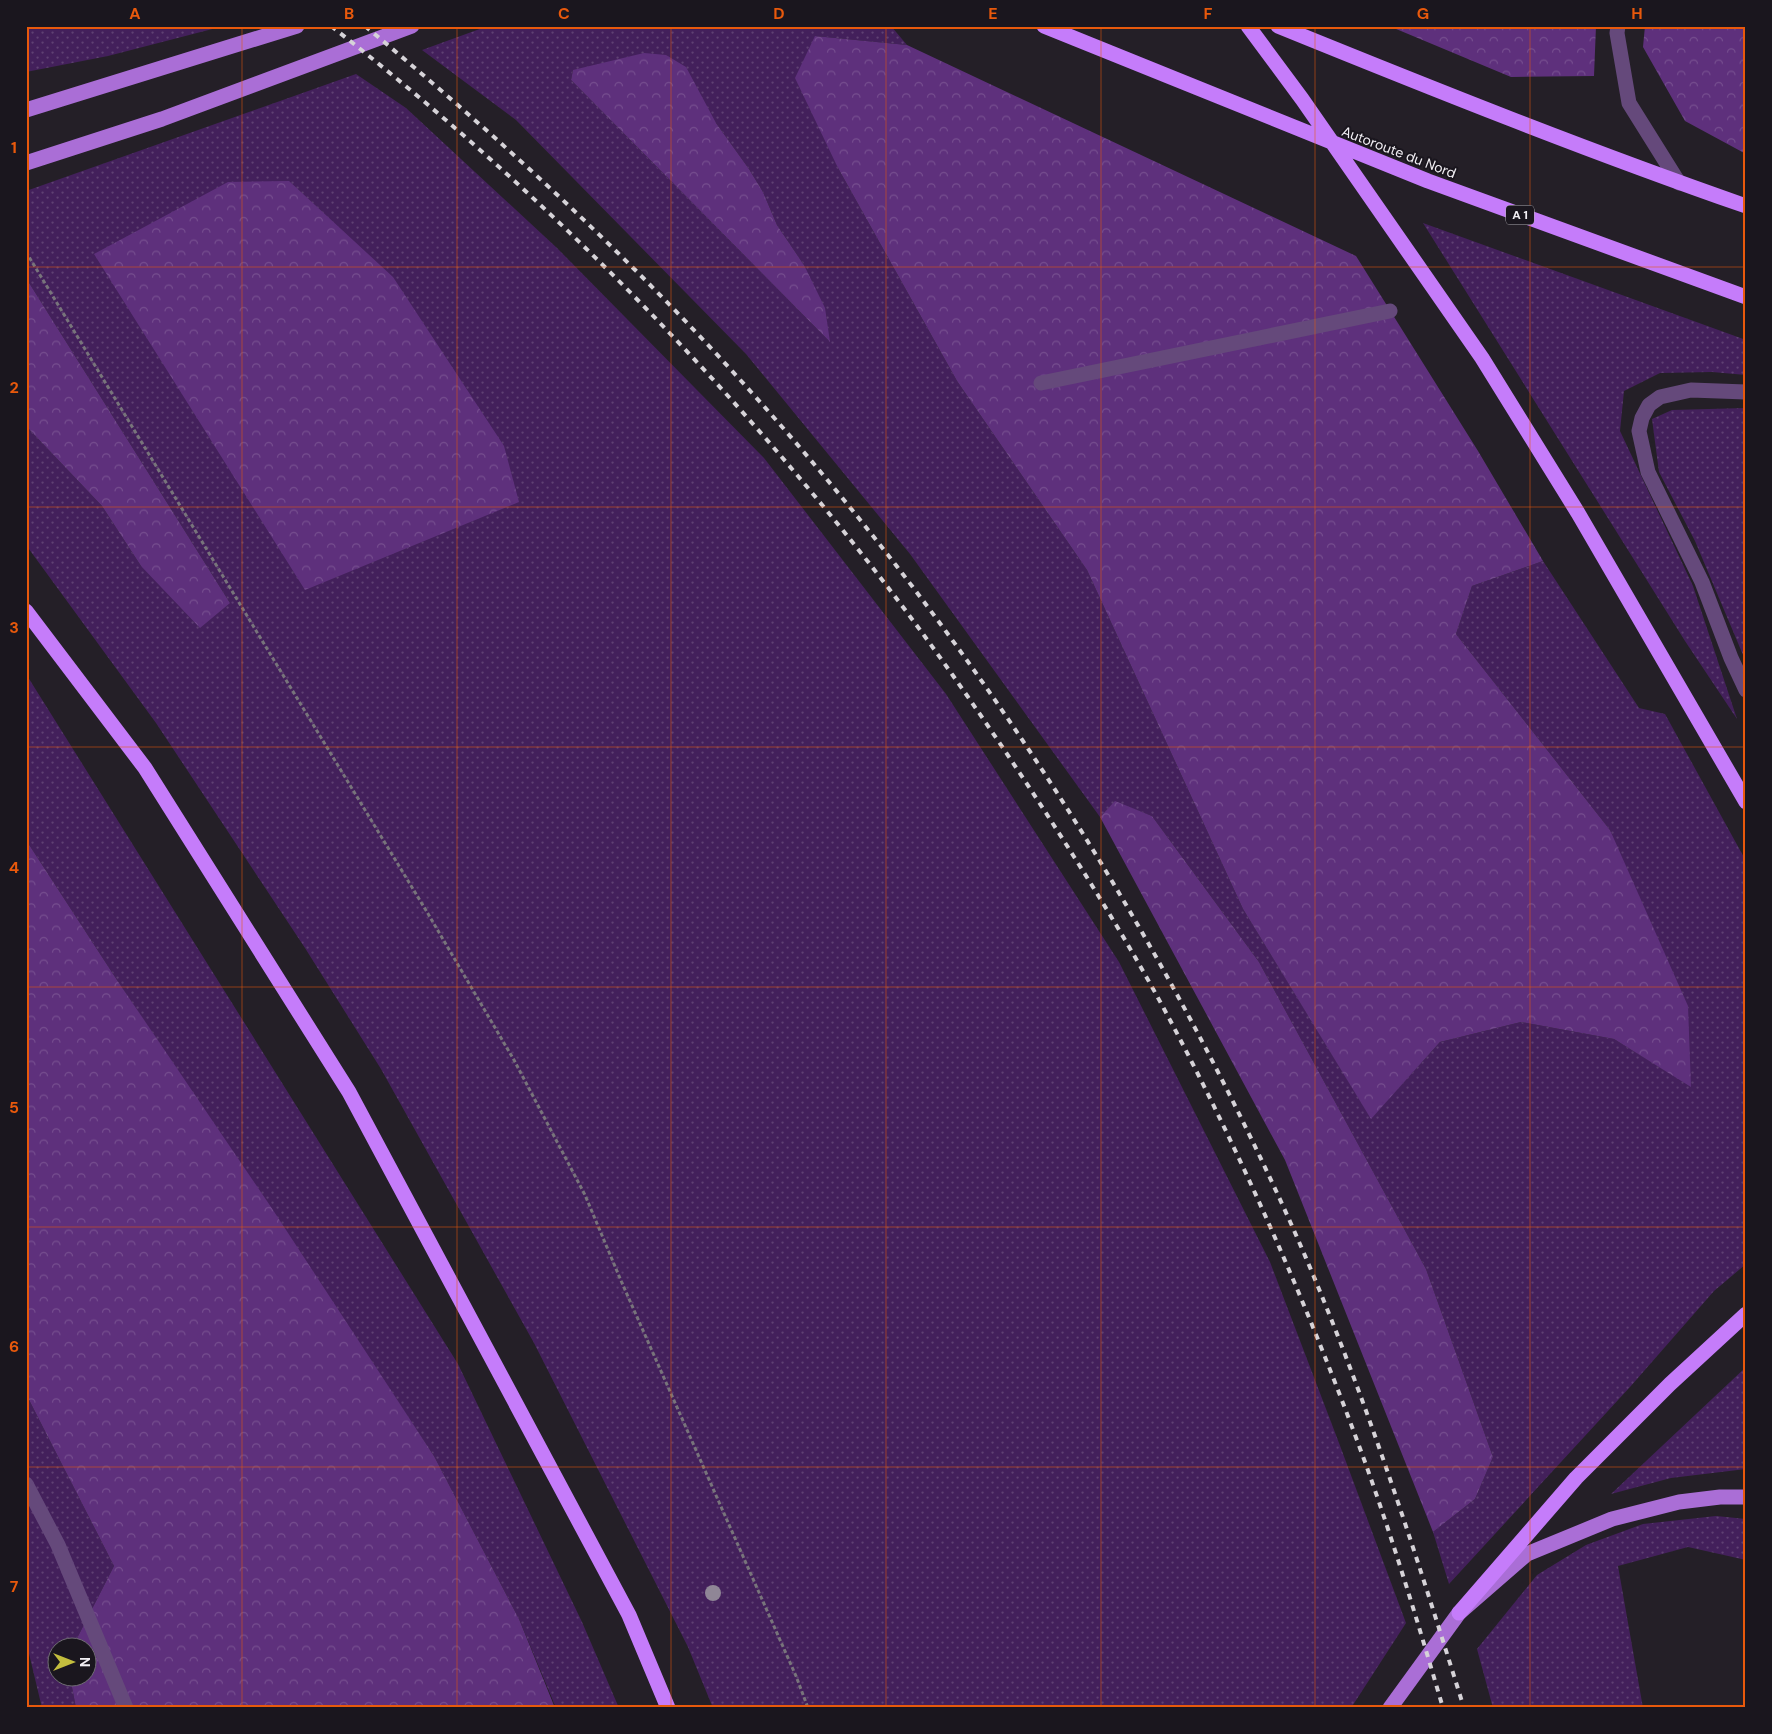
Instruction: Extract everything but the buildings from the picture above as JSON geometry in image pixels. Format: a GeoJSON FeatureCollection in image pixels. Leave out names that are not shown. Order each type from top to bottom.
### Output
{"type":"FeatureCollection","features":[{"type":"Feature","properties":{"kind":"highway","name":"Autoroute du Nord"},"geometry":{"type":"LineString","coordinates":[[1044,26],[1428,181],[1746,297]]}},
{"type":"Feature","properties":{"kind":"highway"},"geometry":{"type":"LineString","coordinates":[[1248,26],[1302,99],[1482,358],[1578,513],[1746,802]]}},
{"type":"Feature","properties":{"kind":"highway"},"geometry":{"type":"LineString","coordinates":[[1278,26],[1679,183],[1746,206]]}},
{"type":"Feature","properties":{"kind":"highway"},"geometry":{"type":"LineString","coordinates":[[26,611],[145,768],[349,1092],[629,1615],[668,1708]]}},
{"type":"Feature","properties":{"kind":"highway"},"geometry":{"type":"LineString","coordinates":[[1459,1613],[1576,1478],[1670,1384],[1746,1314]]}},
{"type":"Feature","properties":{"kind":"main road"},"geometry":{"type":"LineString","coordinates":[[28,110],[297,26]]}},
{"type":"Feature","properties":{"kind":"main road"},"geometry":{"type":"LineString","coordinates":[[26,163],[162,119],[412,26]]}},
{"type":"Feature","properties":{"kind":"main road"},"geometry":{"type":"LineString","coordinates":[[1390,1708],[1459,1613],[1527,1554],[1612,1519],[1679,1502],[1720,1497],[1746,1497]]}},
{"type":"Feature","properties":{"kind":"lane"},"geometry":{"type":"LineString","coordinates":[[1618,26],[1617,33],[1628,103],[1679,183]]}},
{"type":"Feature","properties":{"kind":"lane"},"geometry":{"type":"LineString","coordinates":[[1041,383],[1390,311]]}},
{"type":"Feature","properties":{"kind":"lane"},"geometry":{"type":"LineString","coordinates":[[1746,392],[1690,390],[1660,397],[1649,405],[1642,418],[1639,431],[1648,472],[1702,582],[1731,658],[1746,690]]}},
{"type":"Feature","properties":{"kind":"lane"},"geometry":{"type":"LineString","coordinates":[[26,1484],[58,1545],[126,1708]]}},
{"type":"Feature","properties":{"kind":"path"},"geometry":{"type":"LineString","coordinates":[[26,252],[514,1060],[585,1195],[796,1676],[808,1708]]}},
{"type":"Feature","properties":{"kind":"shaded area"},"geometry":{"type":"Polygon","coordinates":[[[26,26],[224,26],[108,56],[26,72],[26,26]]]}},
{"type":"Feature","properties":{"kind":"shaded area"},"geometry":{"type":"Polygon","coordinates":[[[488,26],[891,26],[907,45],[815,36],[838,168],[957,381],[1087,570],[1243,909],[1371,1118],[1440,1042],[1521,1022],[1614,1039],[1691,1086],[1610,830],[1456,634],[1472,586],[1543,561],[1639,708],[1665,714],[1746,861],[1746,1264],[1714,1291],[1630,1387],[1449,1584],[1433,1532],[1475,1499],[1493,1457],[1426,1269],[1259,962],[1152,816],[1115,802],[1100,817],[910,554],[746,354],[516,120],[422,50],[488,26]],[[573,70],[571,80],[829,341],[804,265],[777,225],[763,192],[749,169],[716,123],[573,70]]]}},
{"type":"Feature","properties":{"kind":"shaded area"},"geometry":{"type":"Polygon","coordinates":[[[356,74],[406,108],[557,248],[764,458],[946,694],[1119,962],[1270,1262],[1406,1623],[1351,1708],[713,1708],[688,1647],[534,1343],[381,1069],[305,948],[156,723],[26,545],[26,426],[102,506],[141,566],[230,603],[26,278],[26,191],[356,74]]]}},
{"type":"Feature","properties":{"kind":"shaded area"},"geometry":{"type":"Polygon","coordinates":[[[1423,223],[1746,340],[1746,375],[1712,372],[1660,373],[1624,391],[1620,431],[1693,586],[1737,719],[1685,641],[1423,223]]]}},
{"type":"Feature","properties":{"kind":"shaded area"},"geometry":{"type":"Polygon","coordinates":[[[1746,408],[1746,662],[1695,541],[1659,472],[1652,419],[1672,410],[1746,408]]]}},
{"type":"Feature","properties":{"kind":"shaded area"},"geometry":{"type":"Polygon","coordinates":[[[26,674],[458,1364],[582,1622],[619,1708],[556,1708],[519,1619],[434,1456],[26,840],[26,674]]]}},
{"type":"Feature","properties":{"kind":"shaded area"},"geometry":{"type":"Polygon","coordinates":[[[1746,1367],[1746,1469],[1671,1478],[1611,1494],[1746,1367]]]}},
{"type":"Feature","properties":{"kind":"shaded area"},"geometry":{"type":"Polygon","coordinates":[[[26,1394],[114,1566],[78,1636],[48,1636],[48,1686],[72,1686],[76,1708],[42,1708],[26,1641],[26,1394]]]}},
{"type":"Feature","properties":{"kind":"shaded area"},"geometry":{"type":"Polygon","coordinates":[[[1716,1516],[1746,1519],[1746,1560],[1688,1547],[1618,1566],[1643,1708],[1493,1708],[1477,1649],[1537,1575],[1586,1545],[1643,1524],[1716,1516]]]}},
{"type":"Feature","properties":{"kind":"green space"},"geometry":{"type":"Polygon","coordinates":[[[1389,26],[1596,26],[1594,76],[1511,77],[1389,26]]]}},
{"type":"Feature","properties":{"kind":"green space"},"geometry":{"type":"Polygon","coordinates":[[[1645,26],[1746,26],[1746,154],[1685,121],[1643,47],[1645,26]]]}},
{"type":"Feature","properties":{"kind":"green space"},"geometry":{"type":"Polygon","coordinates":[[[815,36],[907,45],[1356,256],[1478,451],[1543,561],[1472,586],[1456,634],[1610,830],[1688,1006],[1691,1087],[1614,1039],[1521,1022],[1440,1042],[1371,1119],[1243,909],[1087,570],[957,381],[838,168],[795,78],[815,36]]]}},
{"type":"Feature","properties":{"kind":"green space"},"geometry":{"type":"Polygon","coordinates":[[[644,53],[666,55],[686,67],[716,123],[749,169],[763,192],[777,225],[804,265],[825,308],[830,342],[571,80],[573,70],[644,53]]]}},
{"type":"Feature","properties":{"kind":"green space"},"geometry":{"type":"Polygon","coordinates":[[[289,181],[393,277],[504,446],[519,502],[305,590],[94,254],[228,182],[289,181]]]}},
{"type":"Feature","properties":{"kind":"green space"},"geometry":{"type":"Polygon","coordinates":[[[26,278],[230,603],[200,628],[141,566],[102,506],[26,426],[26,278]]]}},
{"type":"Feature","properties":{"kind":"green space"},"geometry":{"type":"Polygon","coordinates":[[[1115,801],[1152,816],[1259,962],[1426,1269],[1493,1457],[1475,1499],[1433,1532],[1285,1160],[1100,817],[1115,801]]]}},
{"type":"Feature","properties":{"kind":"green space"},"geometry":{"type":"Polygon","coordinates":[[[26,840],[117,980],[271,1207],[434,1456],[519,1619],[555,1708],[76,1708],[72,1686],[98,1686],[98,1636],[78,1636],[114,1566],[26,1394],[26,840]]]}},
{"type":"Feature","properties":{"kind":"railway"},"geometry":{"type":"LineString","coordinates":[[331,26],[480,150],[620,282],[688,352],[816,497],[876,572],[917,625],[1031,790],[1103,904],[1154,991],[1198,1074],[1250,1182],[1299,1293],[1365,1462],[1406,1585],[1443,1708]]}},
{"type":"Feature","properties":{"kind":"railway"},"geometry":{"type":"LineString","coordinates":[[365,26],[467,113],[565,202],[661,296],[752,393],[832,485],[908,580],[980,678],[1048,779],[1113,883],[1174,988],[1230,1096],[1283,1206],[1310,1267],[1359,1391],[1403,1517],[1464,1708]]}}]}
